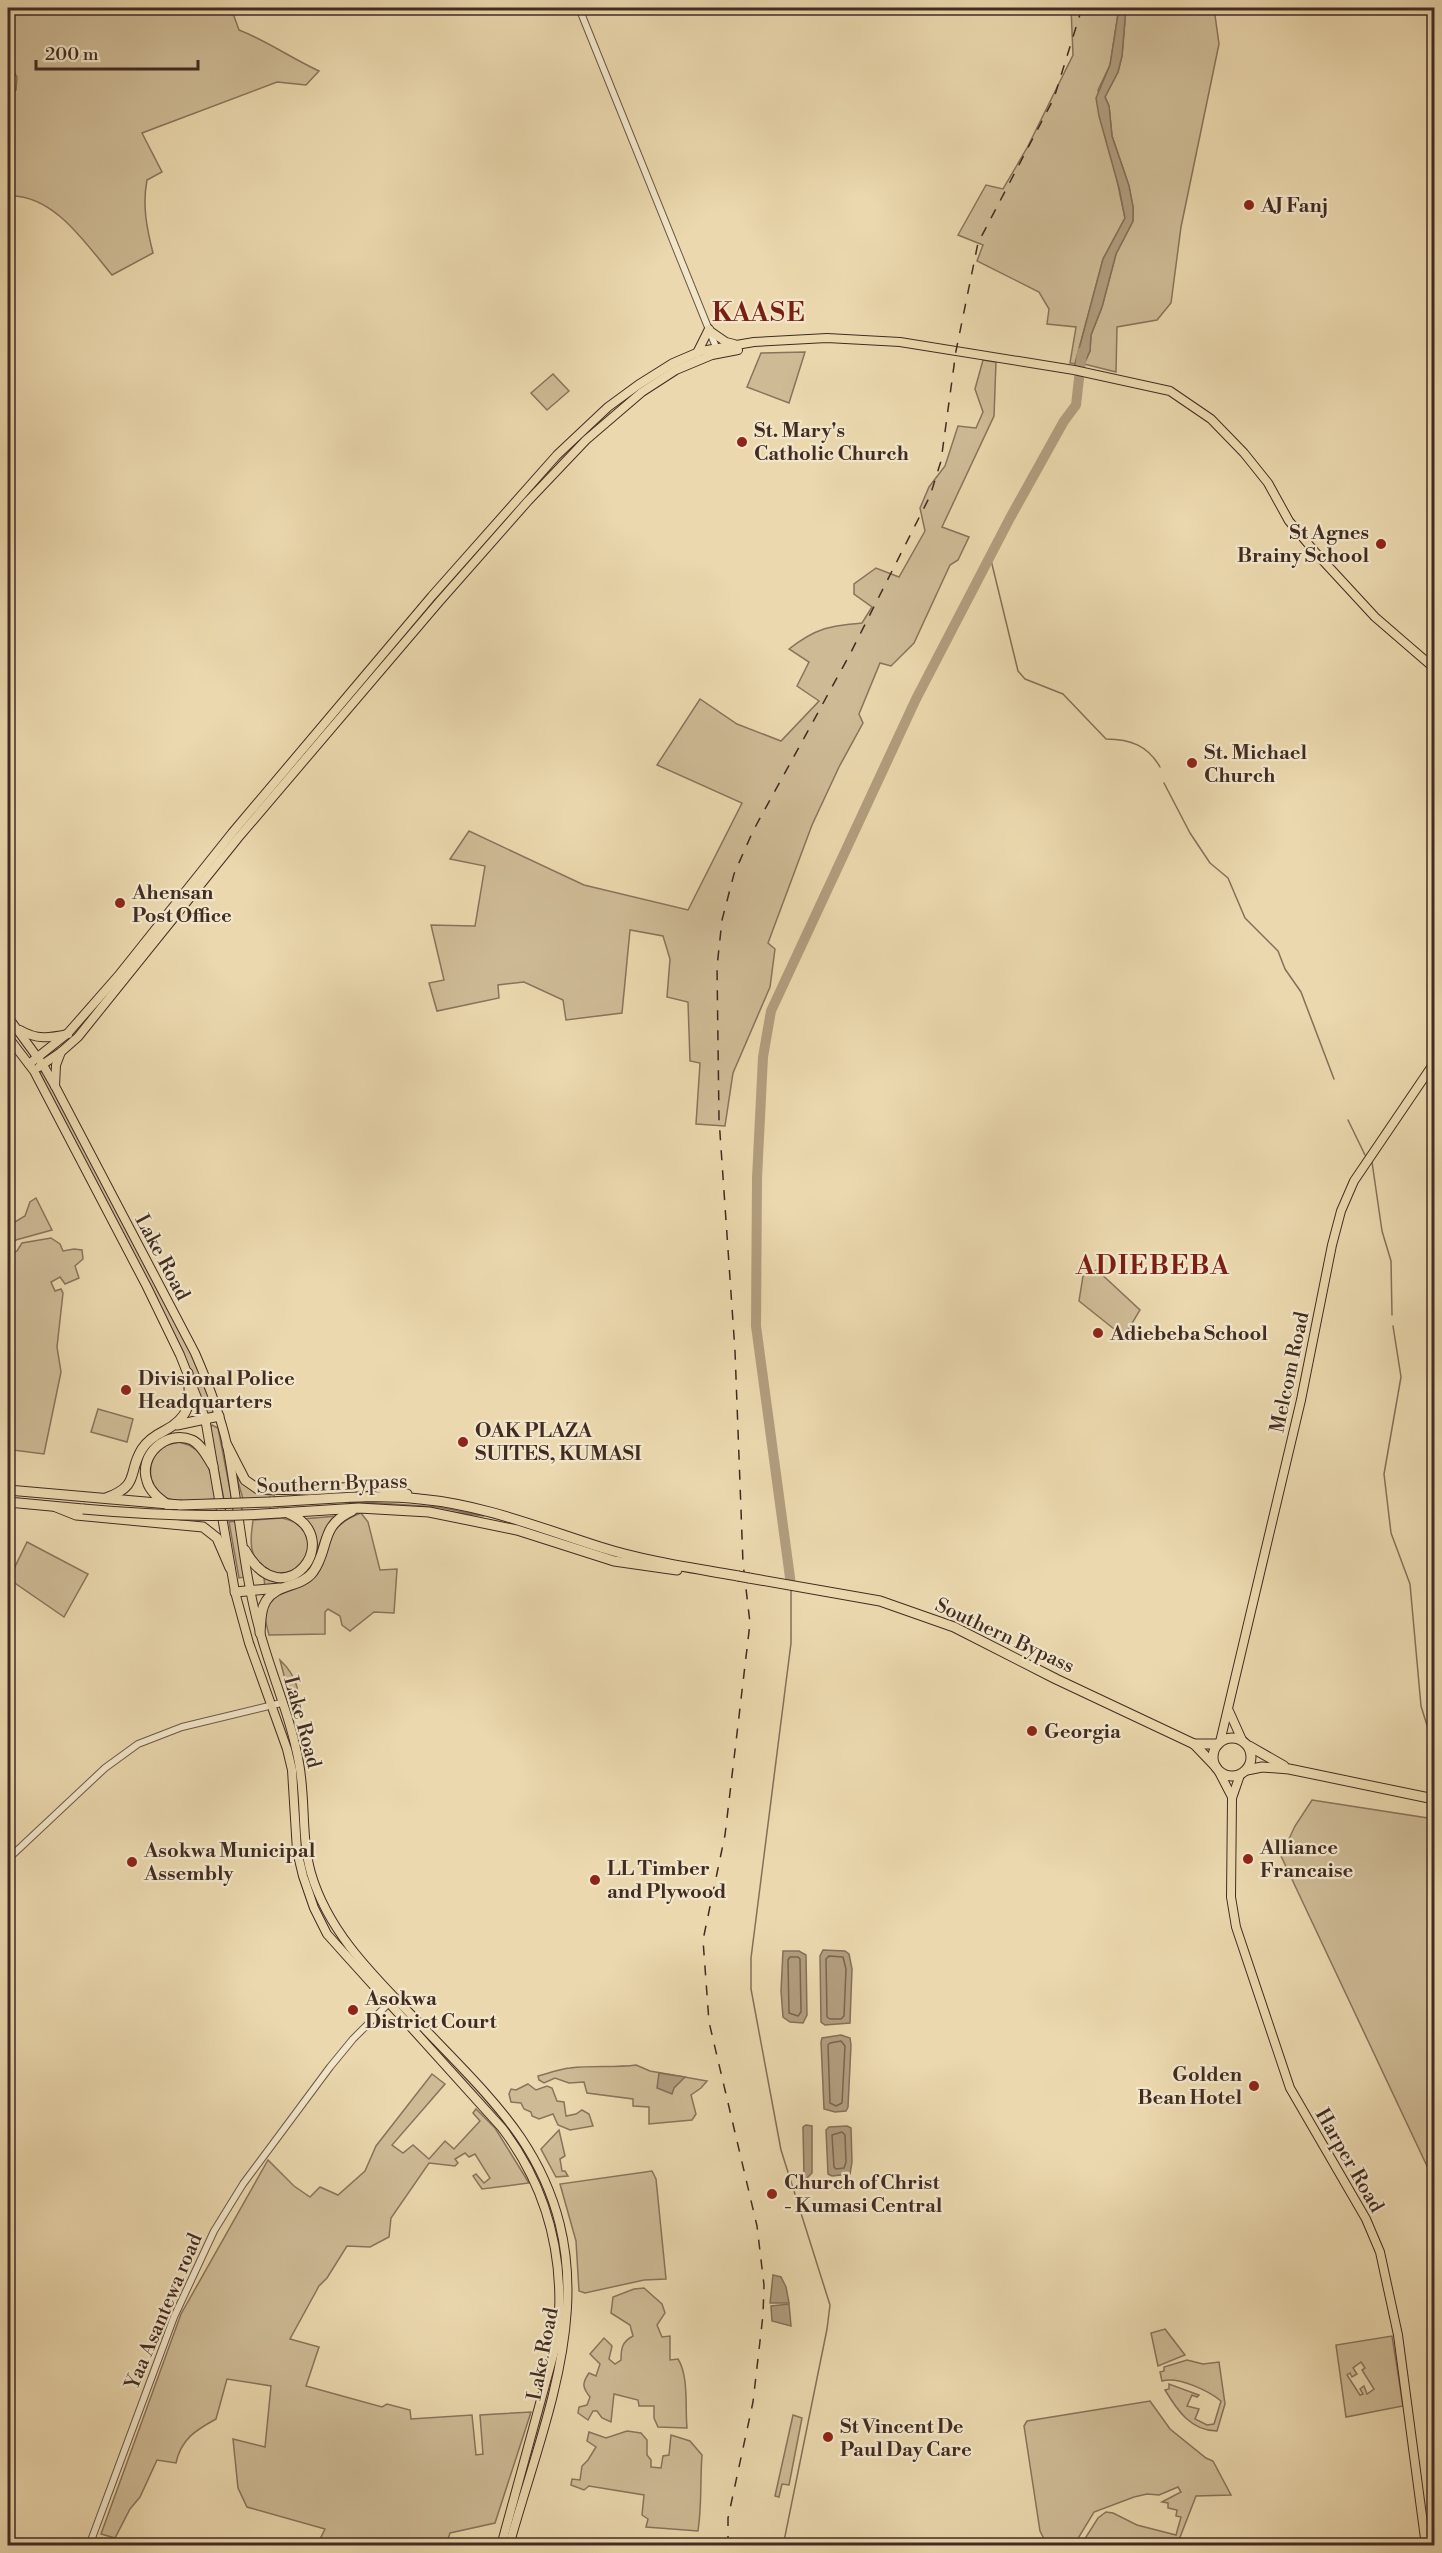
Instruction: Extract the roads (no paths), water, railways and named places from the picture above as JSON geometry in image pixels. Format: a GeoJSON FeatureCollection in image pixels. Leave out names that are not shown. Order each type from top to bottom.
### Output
{"type":"FeatureCollection","features":[{"type":"Feature","properties":{"kind":"highway"},"geometry":{"type":"LineString","coordinates":[[176,1425],[186,1411],[190,1396],[188,1373]]}},
{"type":"Feature","properties":{"kind":"highway"},"geometry":{"type":"LineString","coordinates":[[103,1499],[126,1488],[134,1474],[141,1450],[146,1444],[176,1425],[219,1416]]}},
{"type":"Feature","properties":{"kind":"highway"},"geometry":{"type":"LineString","coordinates":[[169,1506],[150,1489],[145,1474],[148,1458],[156,1447],[176,1437],[194,1441],[213,1466]]}},
{"type":"Feature","properties":{"kind":"highway"},"geometry":{"type":"LineString","coordinates":[[227,1445],[245,1480],[258,1489],[309,1490],[372,1486],[421,1498]]}},
{"type":"Feature","properties":{"kind":"highway","name":"Southern Bypass"},"geometry":{"type":"LineString","coordinates":[[8,1490],[169,1506],[387,1497],[421,1498],[524,1520],[638,1561]]}},
{"type":"Feature","properties":{"kind":"highway","name":"Southern Bypass"},"geometry":{"type":"LineString","coordinates":[[8,1502],[164,1516],[235,1516],[358,1508],[400,1509],[458,1517],[517,1530],[581,1551],[888,1603],[945,1623],[1194,1744],[1217,1769]]}},
{"type":"Feature","properties":{"kind":"highway"},"geometry":{"type":"LineString","coordinates":[[56,1507],[76,1515],[203,1527],[217,1538],[230,1568]]}},
{"type":"Feature","properties":{"kind":"highway"},"geometry":{"type":"LineString","coordinates":[[235,1592],[282,1588],[308,1577],[318,1563],[330,1527],[340,1517],[358,1508]]}},
{"type":"Feature","properties":{"kind":"highway"},"geometry":{"type":"LineString","coordinates":[[245,1550],[254,1563],[271,1576],[291,1577],[303,1569],[312,1552],[313,1545],[309,1531],[299,1519],[283,1513]]}},
{"type":"Feature","properties":{"kind":"highway"},"geometry":{"type":"LineString","coordinates":[[260,1633],[265,1603],[282,1588]]}},
{"type":"Feature","properties":{"kind":"highway"},"geometry":{"type":"LineString","coordinates":[[1289,1769],[1245,1743],[1230,1738],[1219,1743],[1213,1753],[1217,1769],[1228,1776],[1263,1767],[1289,1769],[1434,1799]]}},
{"type":"Feature","properties":{"kind":"highway","name":"Southern Bypass"},"geometry":{"type":"LineString","coordinates":[[1194,1744],[1219,1743]]}},
{"type":"Feature","properties":{"kind":"highway"},"geometry":{"type":"LineString","coordinates":[[1243,1773],[1252,1758],[1245,1743]]}},
{"type":"Feature","properties":{"kind":"main road"},"geometry":{"type":"LineString","coordinates":[[696,354],[709,330],[726,342],[738,345]]}},
{"type":"Feature","properties":{"kind":"main road"},"geometry":{"type":"LineString","coordinates":[[31,1068],[61,1052],[78,1037],[238,838],[439,602],[586,440],[642,392],[676,370],[718,351],[738,345],[827,338],[894,341],[1074,370],[1170,391],[1211,419],[1244,453],[1263,477],[1288,521],[1315,552],[1382,623],[1434,668]]}},
{"type":"Feature","properties":{"kind":"main road"},"geometry":{"type":"LineString","coordinates":[[40,1062],[68,1034],[118,976],[232,833],[432,597],[557,454],[608,407],[673,363],[696,354],[759,343]]}},
{"type":"Feature","properties":{"kind":"main road","name":"Lake Road"},"geometry":{"type":"LineString","coordinates":[[8,1017],[54,1086],[195,1353],[212,1391],[227,1445],[250,1591],[260,1633],[297,1753],[304,1789],[306,1851],[321,1901],[333,1924],[392,2001],[511,2140],[536,2184],[554,2242],[559,2286],[556,2340],[501,2546]]}},
{"type":"Feature","properties":{"kind":"main road"},"geometry":{"type":"LineString","coordinates":[[16,1027],[37,1038],[68,1034]]}},
{"type":"Feature","properties":{"kind":"main road","name":"Lake Road"},"geometry":{"type":"LineString","coordinates":[[8,1037],[31,1068],[147,1287],[188,1373],[206,1418],[235,1592],[249,1643],[292,1770],[297,1851],[314,1908],[327,1934],[489,2098],[520,2137],[546,2183],[563,2239],[569,2298],[565,2344],[509,2546]]}},
{"type":"Feature","properties":{"kind":"main road"},"geometry":{"type":"LineString","coordinates":[[54,1086],[56,1065],[61,1052]]}},
{"type":"Feature","properties":{"kind":"main road","name":"Melcom Road"},"geometry":{"type":"LineString","coordinates":[[1219,1743],[1229,1711],[1301,1400],[1337,1222],[1354,1181],[1434,1063]]}},
{"type":"Feature","properties":{"kind":"main road"},"geometry":{"type":"LineString","coordinates":[[1229,1711],[1245,1743]]}},
{"type":"Feature","properties":{"kind":"main road","name":"Harper Road"},"geometry":{"type":"LineString","coordinates":[[1217,1769],[1232,1798]]}},
{"type":"Feature","properties":{"kind":"main road","name":"Harper Road"},"geometry":{"type":"LineString","coordinates":[[1243,1773],[1232,1798],[1231,1897],[1234,1920],[1290,2088],[1366,2219],[1385,2269],[1398,2335],[1426,2546]]}},
{"type":"Feature","properties":{"kind":"street"},"geometry":{"type":"LineString","coordinates":[[579,8],[718,351]]}},
{"type":"Feature","properties":{"kind":"street"},"geometry":{"type":"LineString","coordinates":[[8,1859],[105,1768],[138,1744],[182,1727],[281,1702]]}},
{"type":"Feature","properties":{"kind":"street","name":"Yaa Asantewa road"},"geometry":{"type":"LineString","coordinates":[[89,2546],[174,2317],[214,2231],[243,2184],[305,2099],[353,2039],[392,2001]]}},
{"type":"Feature","properties":{"kind":"water"},"geometry":{"type":"Polygon","coordinates":[[[1119,8],[1126,8],[1122,56],[1118,72],[1105,97],[1109,106],[1112,136],[1129,186],[1133,221],[1116,254],[1102,307],[1091,335],[1090,351],[1084,364],[1075,364],[1103,259],[1125,218],[1096,98],[1110,65],[1119,8]]]}},
{"type":"Feature","properties":{"kind":"water"},"geometry":{"type":"Polygon","coordinates":[[[823,1950],[845,1951],[849,1954],[852,1969],[850,2023],[825,2025],[821,2022],[820,1956],[823,1950]]]}},
{"type":"Feature","properties":{"kind":"water"},"geometry":{"type":"Polygon","coordinates":[[[783,1951],[799,1951],[806,1955],[807,2015],[803,2023],[790,2022],[783,2017],[781,1991],[783,1951]]]}},
{"type":"Feature","properties":{"kind":"water"},"geometry":{"type":"Polygon","coordinates":[[[841,2035],[850,2038],[851,2045],[848,2107],[846,2111],[835,2112],[824,2109],[821,2042],[822,2038],[841,2035]]]}},
{"type":"Feature","properties":{"kind":"water"},"geometry":{"type":"Polygon","coordinates":[[[659,2073],[685,2077],[674,2088],[672,2094],[657,2088],[659,2073]]]}},
{"type":"Feature","properties":{"kind":"water"},"geometry":{"type":"Polygon","coordinates":[[[812,2126],[812,2173],[806,2179],[804,2177],[803,2127],[812,2126]]]}},
{"type":"Feature","properties":{"kind":"water"},"geometry":{"type":"Polygon","coordinates":[[[847,2126],[851,2128],[850,2174],[832,2176],[828,2174],[826,2130],[829,2127],[847,2126]]]}},
{"type":"Feature","properties":{"kind":"water"},"geometry":{"type":"Polygon","coordinates":[[[773,2275],[781,2277],[786,2287],[789,2303],[770,2303],[773,2275]]]}},
{"type":"Feature","properties":{"kind":"water"},"geometry":{"type":"Polygon","coordinates":[[[789,2304],[791,2326],[772,2321],[771,2306],[789,2304]]]}},
{"type":"Feature","properties":{"kind":"waterway"},"geometry":{"type":"LineString","coordinates":[[791,1585],[756,1326],[757,1178],[763,1057],[771,1011],[916,699],[1010,518],[1064,421],[1076,405],[1082,352]]}},
{"type":"Feature","properties":{"kind":"waterway"},"geometry":{"type":"LineString","coordinates":[[990,556],[1018,671],[1025,679],[1063,694],[1106,739],[1123,740],[1138,745],[1150,754],[1160,767]]}},
{"type":"Feature","properties":{"kind":"waterway"},"geometry":{"type":"LineString","coordinates":[[1164,783],[1190,833],[1210,863],[1228,878],[1245,918],[1278,951],[1285,969],[1301,992],[1334,1079]]}},
{"type":"Feature","properties":{"kind":"waterway"},"geometry":{"type":"LineString","coordinates":[[1348,1120],[1365,1155]]}},
{"type":"Feature","properties":{"kind":"waterway"},"geometry":{"type":"LineString","coordinates":[[1372,1162],[1382,1231],[1391,1261],[1392,1315]]}},
{"type":"Feature","properties":{"kind":"waterway"},"geometry":{"type":"LineString","coordinates":[[1393,1326],[1401,1377],[1384,1474],[1391,1533],[1410,1584],[1421,1706],[1434,1748]]}},
{"type":"Feature","properties":{"kind":"waterway"},"geometry":{"type":"LineString","coordinates":[[783,2546],[830,2305],[781,2150],[751,1989],[751,1958],[791,1643],[791,1589]]}},
{"type":"Feature","properties":{"kind":"railway"},"geometry":{"type":"LineString","coordinates":[[728,2546],[728,2518],[753,2402],[763,2315],[764,2285],[757,2226],[709,2022],[703,1940],[725,1835],[750,1623],[743,1563],[735,1351],[719,1119],[717,967],[722,920],[734,874],[753,831],[849,656],[930,496],[941,461],[956,351],[978,243],[1054,98],[1082,8]]}},
{"type":"Feature","properties":{"kind":"place","name":"AJ Fanj"},"geometry":{"type":"Point","coordinates":[1249,205]}},
{"type":"Feature","properties":{"kind":"place","name":"St. Mary's Catholic Church"},"geometry":{"type":"Point","coordinates":[742,442]}},
{"type":"Feature","properties":{"kind":"place","name":"St Agnes Brainy School"},"geometry":{"type":"Point","coordinates":[1381,544]}},
{"type":"Feature","properties":{"kind":"place","name":"St. Michael Church"},"geometry":{"type":"Point","coordinates":[1192,763]}},
{"type":"Feature","properties":{"kind":"place","name":"Ahensan Post Office"},"geometry":{"type":"Point","coordinates":[120,903]}},
{"type":"Feature","properties":{"kind":"place","name":"Adiebeba School"},"geometry":{"type":"Point","coordinates":[1098,1333]}},
{"type":"Feature","properties":{"kind":"place","name":"Divisional Police Headquarters"},"geometry":{"type":"Point","coordinates":[126,1390]}},
{"type":"Feature","properties":{"kind":"place","name":"OAK PLAZA SUITES, KUMASI"},"geometry":{"type":"Point","coordinates":[463,1442]}},
{"type":"Feature","properties":{"kind":"place","name":"Georgia"},"geometry":{"type":"Point","coordinates":[1032,1731]}},
{"type":"Feature","properties":{"kind":"place","name":"Alliance Francaise"},"geometry":{"type":"Point","coordinates":[1248,1859]}},
{"type":"Feature","properties":{"kind":"place","name":"Asokwa Municipal Assembly"},"geometry":{"type":"Point","coordinates":[132,1862]}},
{"type":"Feature","properties":{"kind":"place","name":"LL Timber and Plywood"},"geometry":{"type":"Point","coordinates":[595,1880]}},
{"type":"Feature","properties":{"kind":"place","name":"Asokwa District Court"},"geometry":{"type":"Point","coordinates":[353,2010]}},
{"type":"Feature","properties":{"kind":"place","name":"Golden Bean Hotel"},"geometry":{"type":"Point","coordinates":[1254,2086]}},
{"type":"Feature","properties":{"kind":"place","name":"Church of Christ - Kumasi Central"},"geometry":{"type":"Point","coordinates":[772,2194]}},
{"type":"Feature","properties":{"kind":"place","name":"St Vincent De Paul Day Care"},"geometry":{"type":"Point","coordinates":[828,2437]}},
{"type":"Feature","properties":{"kind":"district","name":"KAASE"},"geometry":{"type":"Point","coordinates":[759,312]}},
{"type":"Feature","properties":{"kind":"district","name":"ADIEBEBA"},"geometry":{"type":"Point","coordinates":[1153,1265]}}]}
